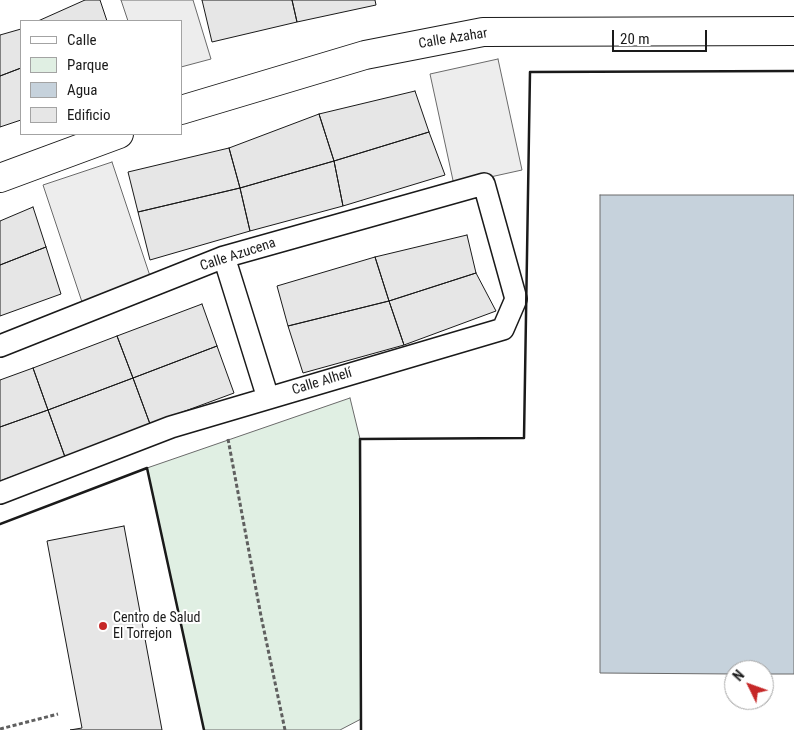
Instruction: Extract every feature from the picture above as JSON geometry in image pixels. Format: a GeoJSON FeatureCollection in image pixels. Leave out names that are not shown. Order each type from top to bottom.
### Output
{"type":"FeatureCollection","features":[{"type":"Feature","properties":{"kind":"street","name":"Calle Azahar"},"geometry":{"type":"LineString","coordinates":[[182,110],[365,55],[484,32],[794,32]]}},
{"type":"Feature","properties":{"kind":"street"},"geometry":{"type":"LineString","coordinates":[[0,178],[116,135]]}},
{"type":"Feature","properties":{"kind":"street","name":"Calle Azucena"},"geometry":{"type":"LineString","coordinates":[[0,346],[224,257],[484,184]]}},
{"type":"Feature","properties":{"kind":"street","name":"Calle Alhelí"},"geometry":{"type":"LineString","coordinates":[[0,493],[170,427],[503,329],[516,299],[484,184]]}},
{"type":"Feature","properties":{"kind":"street"},"geometry":{"type":"LineString","coordinates":[[224,257],[268,398]]}},
{"type":"Feature","properties":{"kind":"path"},"geometry":{"type":"LineString","coordinates":[[223,411],[261,616],[285,730]]}},
{"type":"Feature","properties":{"kind":"path"},"geometry":{"type":"LineString","coordinates":[[0,729],[58,714]]}},
{"type":"Feature","properties":{"kind":"green space"},"geometry":{"type":"Polygon","coordinates":[[[350,398],[360,439],[361,719],[340,730],[204,730],[147,468],[350,398]]]}},
{"type":"Feature","properties":{"kind":"shaded area"},"geometry":{"type":"Polygon","coordinates":[[[121,0],[193,0],[211,59],[182,67],[182,20],[128,20],[121,0]]]}},
{"type":"Feature","properties":{"kind":"shaded area"},"geometry":{"type":"Polygon","coordinates":[[[498,59],[522,170],[454,185],[430,74],[498,59]]]}},
{"type":"Feature","properties":{"kind":"shaded area"},"geometry":{"type":"Polygon","coordinates":[[[112,162],[151,279],[82,302],[43,185],[112,162]]]}},
{"type":"Feature","properties":{"kind":"water"},"geometry":{"type":"Polygon","coordinates":[[[600,195],[794,195],[794,674],[774,674],[774,660],[724,660],[724,674],[600,673],[600,195]]]}},
{"type":"Feature","properties":{"kind":"building"},"geometry":{"type":"Polygon","coordinates":[[[85,0],[100,0],[107,20],[40,20],[85,0]]]}},
{"type":"Feature","properties":{"kind":"building"},"geometry":{"type":"Polygon","coordinates":[[[202,0],[292,0],[297,22],[212,42],[202,0]]]}},
{"type":"Feature","properties":{"kind":"building"},"geometry":{"type":"Polygon","coordinates":[[[292,0],[375,0],[376,5],[297,22],[292,0]]]}},
{"type":"Feature","properties":{"kind":"building"},"geometry":{"type":"Polygon","coordinates":[[[20,29],[20,68],[0,76],[0,35],[20,29]]]}},
{"type":"Feature","properties":{"kind":"building"},"geometry":{"type":"Polygon","coordinates":[[[20,68],[20,120],[0,127],[0,76],[20,68]]]}},
{"type":"Feature","properties":{"kind":"building"},"geometry":{"type":"Polygon","coordinates":[[[415,91],[429,132],[334,161],[319,114],[415,91]]]}},
{"type":"Feature","properties":{"kind":"building"},"geometry":{"type":"Polygon","coordinates":[[[319,114],[334,161],[240,188],[229,148],[319,114]]]}},
{"type":"Feature","properties":{"kind":"building"},"geometry":{"type":"Polygon","coordinates":[[[429,132],[445,175],[343,206],[334,161],[429,132]]]}},
{"type":"Feature","properties":{"kind":"building"},"geometry":{"type":"Polygon","coordinates":[[[229,148],[240,188],[138,212],[128,172],[229,148]]]}},
{"type":"Feature","properties":{"kind":"building"},"geometry":{"type":"Polygon","coordinates":[[[334,161],[343,206],[250,231],[240,188],[334,161]]]}},
{"type":"Feature","properties":{"kind":"building"},"geometry":{"type":"Polygon","coordinates":[[[240,188],[250,231],[150,260],[138,212],[240,188]]]}},
{"type":"Feature","properties":{"kind":"building"},"geometry":{"type":"Polygon","coordinates":[[[33,207],[46,247],[0,265],[0,221],[33,207]]]}},
{"type":"Feature","properties":{"kind":"building"},"geometry":{"type":"Polygon","coordinates":[[[467,235],[476,273],[389,301],[375,257],[467,235]]]}},
{"type":"Feature","properties":{"kind":"building"},"geometry":{"type":"Polygon","coordinates":[[[46,247],[61,294],[0,316],[0,265],[46,247]]]}},
{"type":"Feature","properties":{"kind":"building"},"geometry":{"type":"Polygon","coordinates":[[[375,257],[389,301],[288,326],[277,286],[375,257]]]}},
{"type":"Feature","properties":{"kind":"building"},"geometry":{"type":"Polygon","coordinates":[[[476,273],[496,311],[404,345],[389,301],[476,273]]]}},
{"type":"Feature","properties":{"kind":"building"},"geometry":{"type":"Polygon","coordinates":[[[389,301],[404,345],[303,373],[288,326],[389,301]]]}},
{"type":"Feature","properties":{"kind":"building"},"geometry":{"type":"Polygon","coordinates":[[[202,304],[217,346],[133,378],[117,336],[202,304]]]}},
{"type":"Feature","properties":{"kind":"building"},"geometry":{"type":"Polygon","coordinates":[[[117,336],[133,378],[48,410],[33,368],[117,336]]]}},
{"type":"Feature","properties":{"kind":"building"},"geometry":{"type":"Polygon","coordinates":[[[217,346],[234,393],[150,424],[133,378],[217,346]]]}},
{"type":"Feature","properties":{"kind":"building"},"geometry":{"type":"Polygon","coordinates":[[[33,368],[48,410],[0,427],[0,380],[33,368]]]}},
{"type":"Feature","properties":{"kind":"building"},"geometry":{"type":"Polygon","coordinates":[[[133,378],[150,424],[65,457],[48,410],[133,378]]]}},
{"type":"Feature","properties":{"kind":"building"},"geometry":{"type":"Polygon","coordinates":[[[48,410],[65,457],[0,481],[0,427],[48,410]]]}},
{"type":"Feature","properties":{"kind":"building","name":"Centro de Salud El Torrejon"},"geometry":{"type":"Polygon","coordinates":[[[124,526],[162,730],[70,730],[82,728],[47,541],[124,526]]]}},
{"type":"Feature","properties":{"kind":"wall"},"geometry":{"type":"LineString","coordinates":[[361,730],[360,439],[524,438],[530,72],[794,71]]}},
{"type":"Feature","properties":{"kind":"wall"},"geometry":{"type":"LineString","coordinates":[[0,524],[147,468],[204,730]]}},
{"type":"Feature","properties":{"kind":"place","name":"Centro de Salud El Torrejon"},"geometry":{"type":"Point","coordinates":[103,626]}}]}
